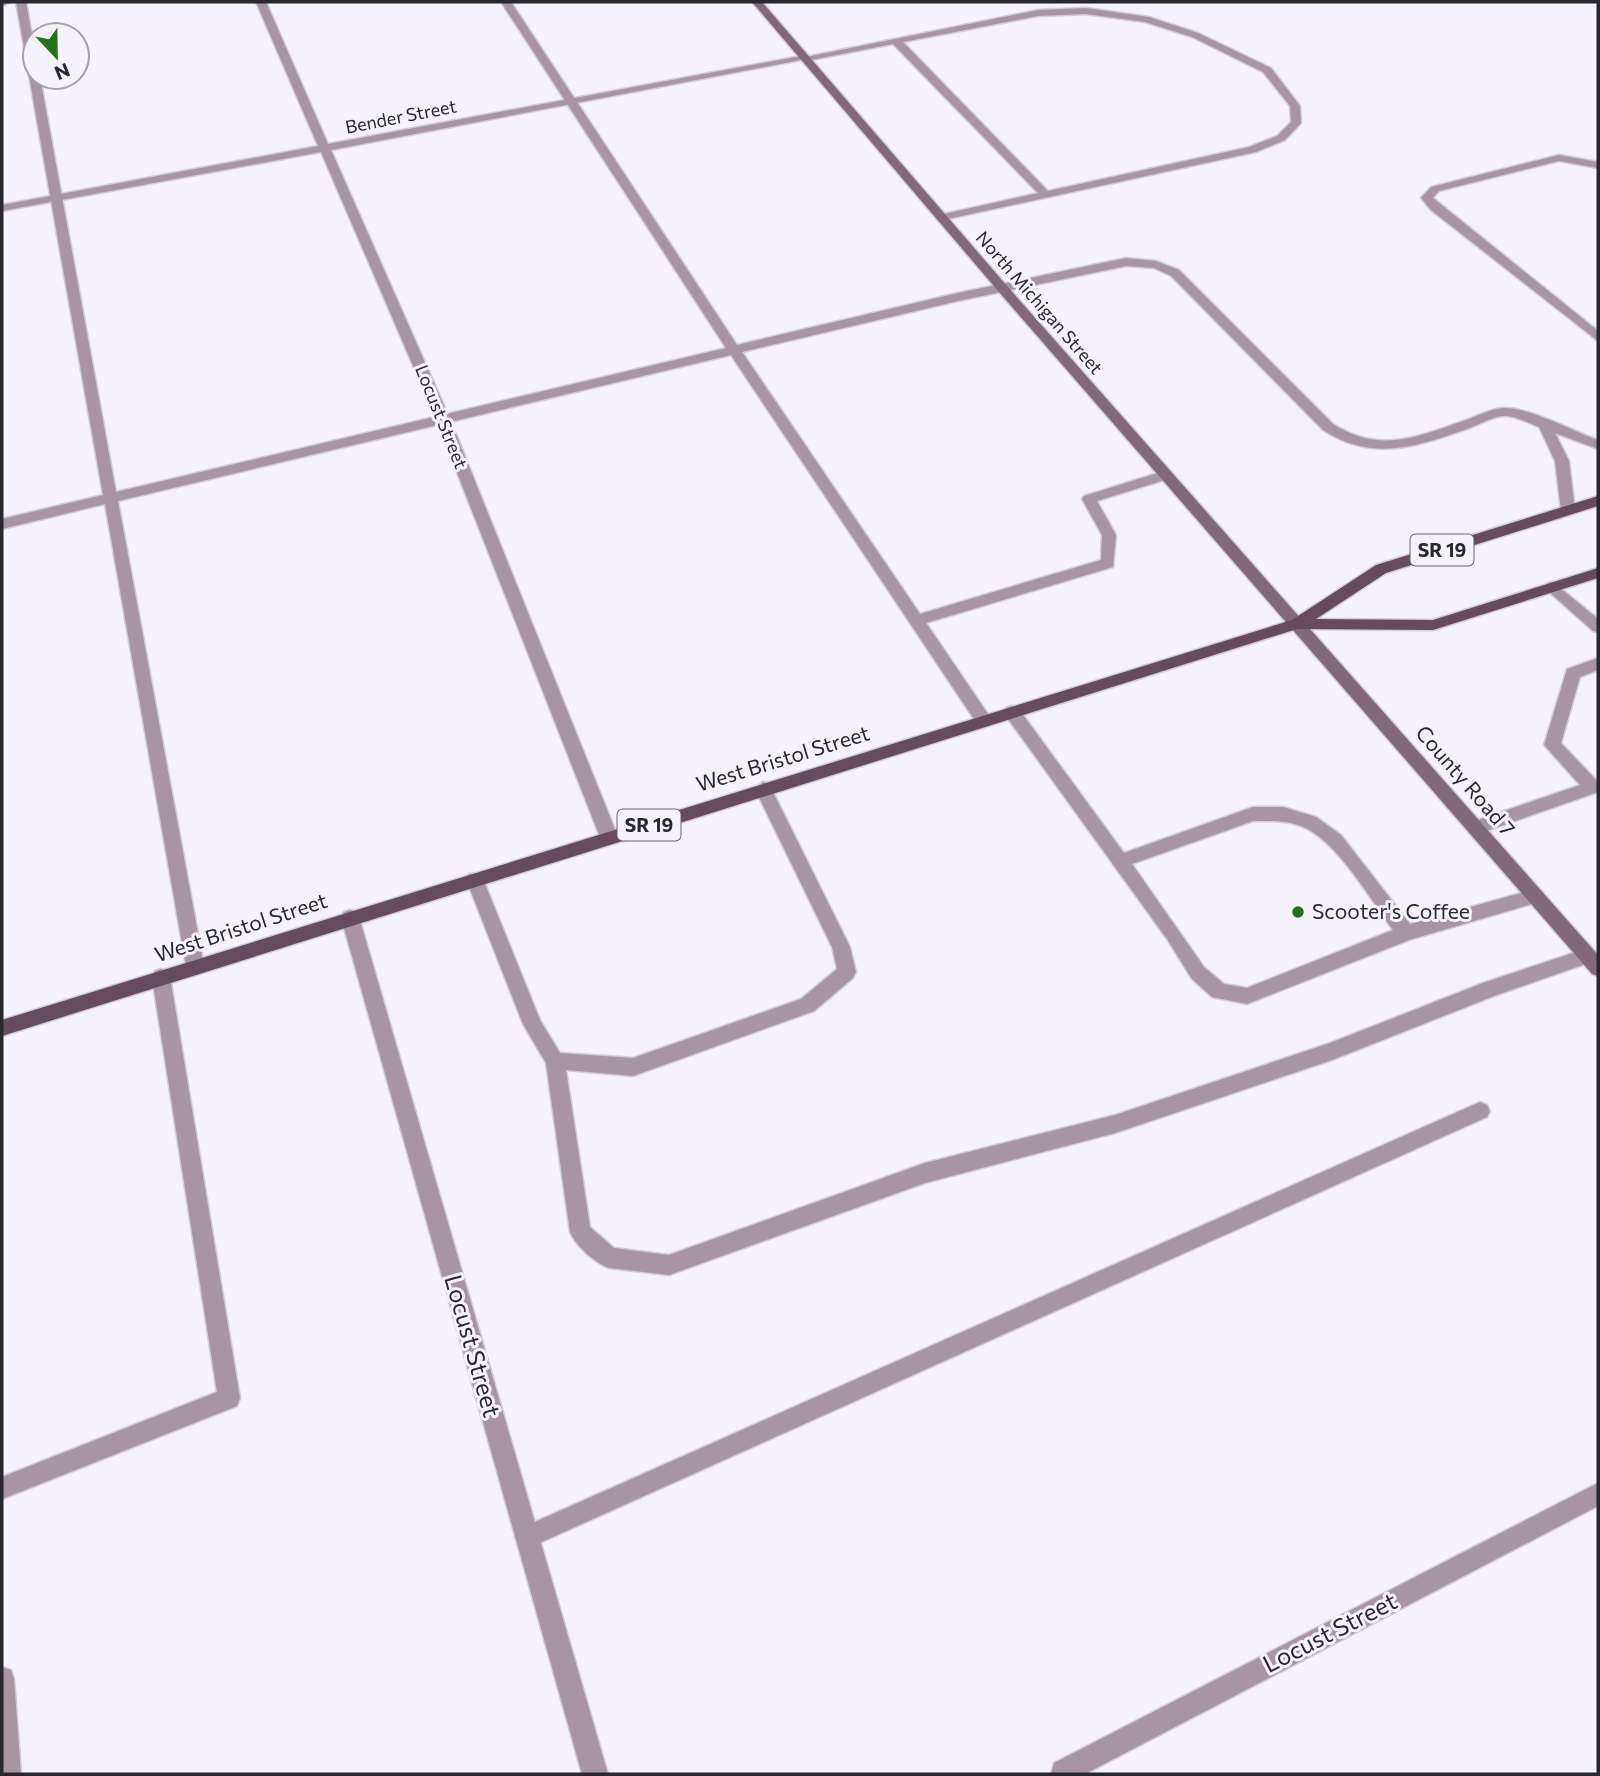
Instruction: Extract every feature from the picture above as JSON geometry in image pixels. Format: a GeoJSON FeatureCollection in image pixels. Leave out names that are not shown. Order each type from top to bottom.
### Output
{"type":"FeatureCollection","features":[{"type":"Feature","properties":{"kind":"main road","name":"West Bristol Street"},"geometry":{"type":"LineString","coordinates":[[2,1028],[350,917],[1297,624],[1381,569],[1598,501]]}},
{"type":"Feature","properties":{"kind":"main road","name":"West Bristol Street"},"geometry":{"type":"LineString","coordinates":[[1297,624],[1433,625],[1598,573]]}},
{"type":"Feature","properties":{"kind":"street"},"geometry":{"type":"LineString","coordinates":[[21,2],[54,199],[195,966]]}},
{"type":"Feature","properties":{"kind":"street","name":"Locust Street"},"geometry":{"type":"LineString","coordinates":[[261,2],[328,149],[443,419],[608,837]]}},
{"type":"Feature","properties":{"kind":"street"},"geometry":{"type":"LineString","coordinates":[[506,2],[734,350],[984,721]]}},
{"type":"Feature","properties":{"kind":"street","name":"North Michigan Street"},"geometry":{"type":"LineString","coordinates":[[757,2],[1003,289],[1297,624]]}},
{"type":"Feature","properties":{"kind":"street","name":"Bender Street"},"geometry":{"type":"LineString","coordinates":[[2,208],[328,149],[1038,13],[1086,11],[1146,19],[1195,35],[1267,70],[1295,106],[1296,124],[1281,138],[1252,150],[1045,194]]}},
{"type":"Feature","properties":{"kind":"street"},"geometry":{"type":"LineString","coordinates":[[895,40],[1045,194]]}},
{"type":"Feature","properties":{"kind":"street"},"geometry":{"type":"LineString","coordinates":[[1596,333],[1435,208],[1427,198],[1435,189],[1559,158],[1598,165]]}},
{"type":"Feature","properties":{"kind":"street"},"geometry":{"type":"LineString","coordinates":[[943,217],[1045,194]]}},
{"type":"Feature","properties":{"kind":"street"},"geometry":{"type":"LineString","coordinates":[[2,524],[734,350],[1126,262],[1156,265],[1175,273],[1328,427],[1345,438],[1365,445],[1395,444],[1502,412],[1518,414],[1598,445]]}},
{"type":"Feature","properties":{"kind":"street"},"geometry":{"type":"LineString","coordinates":[[1544,424],[1562,461],[1568,510]]}},
{"type":"Feature","properties":{"kind":"street"},"geometry":{"type":"LineString","coordinates":[[916,620],[1108,563],[1109,535],[1089,499],[1166,475]]}},
{"type":"Feature","properties":{"kind":"street"},"geometry":{"type":"LineString","coordinates":[[1553,587],[1598,628]]}},
{"type":"Feature","properties":{"kind":"street","name":"County Road 7"},"geometry":{"type":"LineString","coordinates":[[1297,624],[1593,962]]}},
{"type":"Feature","properties":{"kind":"street"},"geometry":{"type":"LineString","coordinates":[[1475,828],[1593,788],[1552,744],[1573,673],[1598,664]]}},
{"type":"Feature","properties":{"kind":"street"},"geometry":{"type":"LineString","coordinates":[[1012,712],[1198,973],[1219,991],[1247,996],[1406,933],[1535,895]]}},
{"type":"Feature","properties":{"kind":"street"},"geometry":{"type":"LineString","coordinates":[[555,1061],[633,1067],[807,1005],[847,972],[841,947],[763,789]]}},
{"type":"Feature","properties":{"kind":"street"},"geometry":{"type":"LineString","coordinates":[[1120,861],[1253,814],[1283,814],[1310,822],[1335,840],[1406,933]]}},
{"type":"Feature","properties":{"kind":"street"},"geometry":{"type":"LineString","coordinates":[[475,879],[532,1024],[555,1061],[580,1232],[610,1258],[669,1265],[925,1173],[1115,1124],[1307,1060],[1490,989],[1593,962]]}},
{"type":"Feature","properties":{"kind":"street","name":"Locust Street"},"geometry":{"type":"LineString","coordinates":[[350,917],[595,1774]]}},
{"type":"Feature","properties":{"kind":"street"},"geometry":{"type":"LineString","coordinates":[[2,1488],[229,1398],[162,977]]}},
{"type":"Feature","properties":{"kind":"street"},"geometry":{"type":"LineString","coordinates":[[527,1537],[1480,1111]]}},
{"type":"Feature","properties":{"kind":"street","name":"Locust Street"},"geometry":{"type":"LineString","coordinates":[[1062,1774],[1598,1494]]}},
{"type":"Feature","properties":{"kind":"street"},"geometry":{"type":"LineString","coordinates":[[2,1679],[8,1774]]}},
{"type":"Feature","properties":{"kind":"place","name":"Scooter's Coffee"},"geometry":{"type":"Point","coordinates":[1298,912]}}]}
